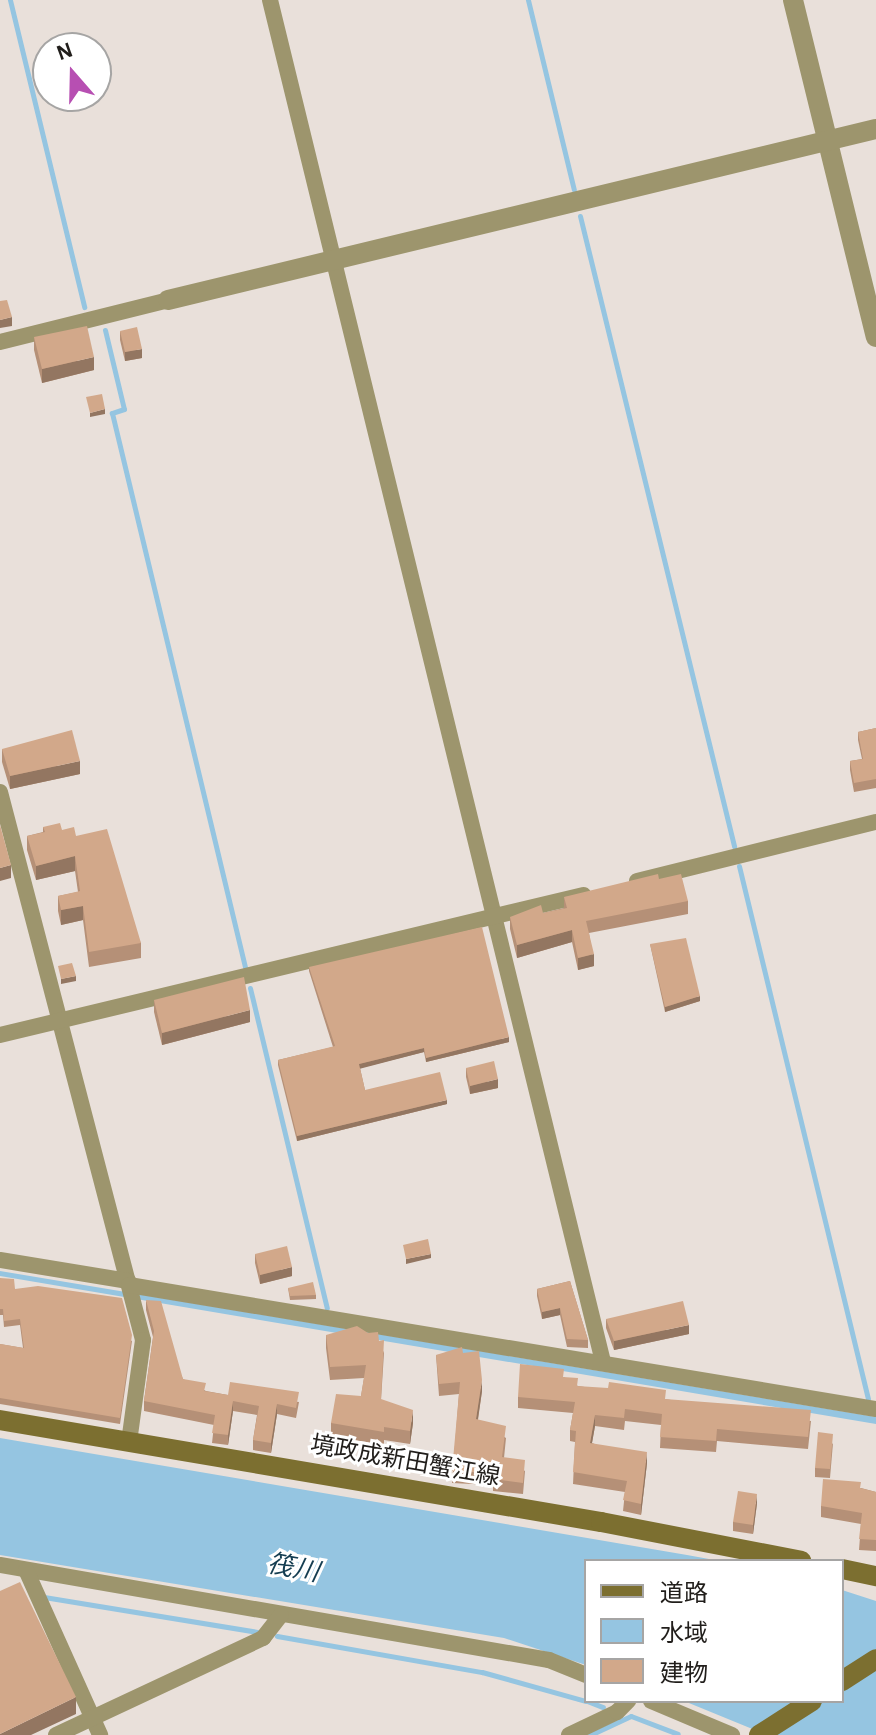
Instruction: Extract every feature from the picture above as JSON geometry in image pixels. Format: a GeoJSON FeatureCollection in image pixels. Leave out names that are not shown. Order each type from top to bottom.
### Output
{"type":"FeatureCollection","features":[{"type":"Feature","properties":{"kind":"main road","name":"境政成新田蟹江線"},"geometry":{"type":"LineString","coordinates":[[0,1420],[790,1559]]}},
{"type":"Feature","properties":{"kind":"main road"},"geometry":{"type":"LineString","coordinates":[[844,1569],[876,1576]]}},
{"type":"Feature","properties":{"kind":"main road"},"geometry":{"type":"LineString","coordinates":[[844,1680],[876,1659]]}},
{"type":"Feature","properties":{"kind":"main road"},"geometry":{"type":"LineString","coordinates":[[759,1735],[809,1703]]}},
{"type":"Feature","properties":{"kind":"street"},"geometry":{"type":"LineString","coordinates":[[270,0],[603,1362]]}},
{"type":"Feature","properties":{"kind":"street"},"geometry":{"type":"LineString","coordinates":[[793,0],[876,337]]}},
{"type":"Feature","properties":{"kind":"street"},"geometry":{"type":"LineString","coordinates":[[0,342],[876,129]]}},
{"type":"Feature","properties":{"kind":"street"},"geometry":{"type":"LineString","coordinates":[[0,792],[143,1340],[129,1442]]}},
{"type":"Feature","properties":{"kind":"street"},"geometry":{"type":"LineString","coordinates":[[0,1035],[876,822]]}},
{"type":"Feature","properties":{"kind":"street"},"geometry":{"type":"LineString","coordinates":[[0,1260],[130,1289],[603,1362],[876,1409]]}},
{"type":"Feature","properties":{"kind":"street"},"geometry":{"type":"LineString","coordinates":[[0,1565],[549,1660],[584,1674]]}},
{"type":"Feature","properties":{"kind":"street"},"geometry":{"type":"LineString","coordinates":[[26,1570],[100,1735]]}},
{"type":"Feature","properties":{"kind":"street"},"geometry":{"type":"LineString","coordinates":[[56,1735],[263,1638],[281,1615]]}},
{"type":"Feature","properties":{"kind":"street"},"geometry":{"type":"LineString","coordinates":[[569,1735],[617,1712],[626,1703]]}},
{"type":"Feature","properties":{"kind":"street"},"geometry":{"type":"LineString","coordinates":[[656,1703],[732,1735]]}},
{"type":"Feature","properties":{"kind":"water"},"geometry":{"type":"Polygon","coordinates":[[[0,1271],[876,1417],[876,1424],[0,1276],[0,1271]]]}},
{"type":"Feature","properties":{"kind":"water","name":"筏川"},"geometry":{"type":"Polygon","coordinates":[[[0,1438],[708,1559],[584,1559],[584,1664],[504,1638],[0,1555],[0,1438]]]}},
{"type":"Feature","properties":{"kind":"water"},"geometry":{"type":"Polygon","coordinates":[[[844,1591],[876,1601],[876,1735],[767,1735],[689,1703],[844,1703],[844,1591]]]}},
{"type":"Feature","properties":{"kind":"building"},"geometry":{"type":"Polygon","coordinates":[[[7,300],[12,317],[0,320],[0,301],[7,300]]]}},
{"type":"Feature","properties":{"kind":"building"},"geometry":{"type":"Polygon","coordinates":[[[87,326],[94,357],[42,369],[34,337],[87,326]]]}},
{"type":"Feature","properties":{"kind":"building"},"geometry":{"type":"Polygon","coordinates":[[[137,327],[142,349],[125,352],[120,331],[137,327]]]}},
{"type":"Feature","properties":{"kind":"building"},"geometry":{"type":"Polygon","coordinates":[[[102,394],[105,409],[90,413],[86,397],[102,394]]]}},
{"type":"Feature","properties":{"kind":"building"},"geometry":{"type":"Polygon","coordinates":[[[876,728],[876,779],[854,783],[850,761],[863,759],[858,732],[876,728]]]}},
{"type":"Feature","properties":{"kind":"building"},"geometry":{"type":"Polygon","coordinates":[[[72,730],[80,761],[10,776],[2,749],[72,730]]]}},
{"type":"Feature","properties":{"kind":"building"},"geometry":{"type":"Polygon","coordinates":[[[60,823],[62,830],[74,827],[76,836],[107,829],[141,943],[89,952],[83,906],[61,910],[58,896],[80,891],[75,856],[36,866],[27,836],[45,832],[43,827],[60,823]]]}},
{"type":"Feature","properties":{"kind":"building"},"geometry":{"type":"Polygon","coordinates":[[[0,825],[11,865],[0,868],[0,825]]]}},
{"type":"Feature","properties":{"kind":"building"},"geometry":{"type":"Polygon","coordinates":[[[658,874],[659,879],[681,874],[688,901],[586,921],[594,954],[578,958],[572,930],[517,945],[510,917],[541,905],[543,913],[567,908],[564,897],[658,874]]]}},
{"type":"Feature","properties":{"kind":"building"},"geometry":{"type":"Polygon","coordinates":[[[482,927],[509,1037],[426,1058],[424,1048],[359,1064],[365,1090],[440,1072],[447,1100],[297,1136],[278,1060],[335,1046],[309,967],[482,927]]]}},
{"type":"Feature","properties":{"kind":"building"},"geometry":{"type":"Polygon","coordinates":[[[686,938],[700,996],[665,1007],[650,944],[686,938]]]}},
{"type":"Feature","properties":{"kind":"building"},"geometry":{"type":"Polygon","coordinates":[[[72,963],[76,976],[61,979],[58,966],[72,963]]]}},
{"type":"Feature","properties":{"kind":"building"},"geometry":{"type":"Polygon","coordinates":[[[244,977],[250,1010],[162,1033],[154,1000],[244,977]]]}},
{"type":"Feature","properties":{"kind":"building"},"geometry":{"type":"Polygon","coordinates":[[[494,1061],[498,1079],[470,1086],[466,1068],[494,1061]]]}},
{"type":"Feature","properties":{"kind":"building"},"geometry":{"type":"Polygon","coordinates":[[[428,1239],[431,1254],[406,1259],[403,1245],[428,1239]]]}},
{"type":"Feature","properties":{"kind":"building"},"geometry":{"type":"Polygon","coordinates":[[[287,1246],[292,1267],[260,1275],[255,1254],[287,1246]]]}},
{"type":"Feature","properties":{"kind":"building"},"geometry":{"type":"Polygon","coordinates":[[[0,1278],[14,1279],[15,1289],[38,1286],[122,1298],[132,1335],[120,1418],[0,1398],[0,1344],[24,1348],[20,1319],[4,1321],[3,1309],[0,1309],[0,1278]]]}},
{"type":"Feature","properties":{"kind":"building"},"geometry":{"type":"Polygon","coordinates":[[[570,1281],[588,1340],[567,1339],[560,1308],[542,1312],[537,1289],[570,1281]]]}},
{"type":"Feature","properties":{"kind":"building"},"geometry":{"type":"Polygon","coordinates":[[[313,1282],[316,1295],[290,1296],[288,1288],[313,1282]]]}},
{"type":"Feature","properties":{"kind":"building"},"geometry":{"type":"Polygon","coordinates":[[[146,1300],[161,1301],[183,1379],[206,1383],[204,1391],[228,1395],[230,1382],[299,1392],[296,1408],[277,1404],[271,1443],[253,1440],[259,1406],[233,1401],[228,1435],[212,1433],[215,1415],[144,1401],[154,1331],[146,1300]]]}},
{"type":"Feature","properties":{"kind":"building"},"geometry":{"type":"Polygon","coordinates":[[[683,1301],[689,1325],[614,1341],[606,1319],[683,1301]]]}},
{"type":"Feature","properties":{"kind":"building"},"geometry":{"type":"Polygon","coordinates":[[[357,1326],[368,1333],[378,1332],[379,1341],[384,1340],[381,1399],[413,1410],[410,1431],[384,1427],[384,1432],[331,1423],[336,1394],[361,1396],[366,1365],[330,1367],[326,1335],[357,1326]]]}},
{"type":"Feature","properties":{"kind":"building"},"geometry":{"type":"Polygon","coordinates":[[[462,1347],[463,1353],[479,1351],[482,1380],[476,1419],[506,1426],[502,1457],[525,1460],[523,1483],[493,1479],[494,1473],[452,1471],[460,1382],[439,1384],[436,1355],[462,1347]]]}},
{"type":"Feature","properties":{"kind":"building"},"geometry":{"type":"Polygon","coordinates":[[[520,1364],[564,1369],[563,1377],[578,1378],[577,1386],[608,1388],[609,1382],[666,1390],[665,1399],[811,1410],[808,1437],[717,1429],[716,1441],[660,1437],[662,1414],[625,1409],[624,1418],[595,1415],[590,1443],[647,1452],[641,1504],[623,1500],[627,1481],[573,1472],[576,1431],[570,1430],[575,1402],[518,1397],[520,1364]]]}},
{"type":"Feature","properties":{"kind":"building"},"geometry":{"type":"Polygon","coordinates":[[[818,1432],[833,1434],[830,1469],[815,1468],[818,1432]]]}},
{"type":"Feature","properties":{"kind":"building"},"geometry":{"type":"Polygon","coordinates":[[[823,1479],[861,1482],[860,1488],[876,1492],[876,1540],[859,1539],[862,1513],[821,1506],[823,1479]]]}},
{"type":"Feature","properties":{"kind":"building"},"geometry":{"type":"Polygon","coordinates":[[[738,1491],[757,1494],[753,1525],[733,1522],[738,1491]]]}},
{"type":"Feature","properties":{"kind":"building"},"geometry":{"type":"Polygon","coordinates":[[[20,1582],[76,1697],[0,1734],[0,1591],[20,1582]]]}},
{"type":"Feature","properties":{"kind":"waterway"},"geometry":{"type":"LineString","coordinates":[[10,0],[84,307]]}},
{"type":"Feature","properties":{"kind":"waterway"},"geometry":{"type":"LineString","coordinates":[[528,0],[574,190]]}},
{"type":"Feature","properties":{"kind":"waterway"},"geometry":{"type":"LineString","coordinates":[[580,216],[734,846]]}},
{"type":"Feature","properties":{"kind":"waterway"},"geometry":{"type":"LineString","coordinates":[[105,330],[124,409],[112,413],[245,967]]}},
{"type":"Feature","properties":{"kind":"waterway"},"geometry":{"type":"LineString","coordinates":[[739,866],[868,1399]]}},
{"type":"Feature","properties":{"kind":"waterway"},"geometry":{"type":"LineString","coordinates":[[250,988],[327,1308]]}},
{"type":"Feature","properties":{"kind":"waterway"},"geometry":{"type":"LineString","coordinates":[[44,1597],[257,1632]]}},
{"type":"Feature","properties":{"kind":"waterway"},"geometry":{"type":"LineString","coordinates":[[277,1636],[482,1672],[584,1700]]}},
{"type":"Feature","properties":{"kind":"waterway"},"geometry":{"type":"LineString","coordinates":[[592,1703],[603,1707]]}},
{"type":"Feature","properties":{"kind":"waterway"},"geometry":{"type":"LineString","coordinates":[[590,1735],[631,1716],[678,1734]]}}]}
